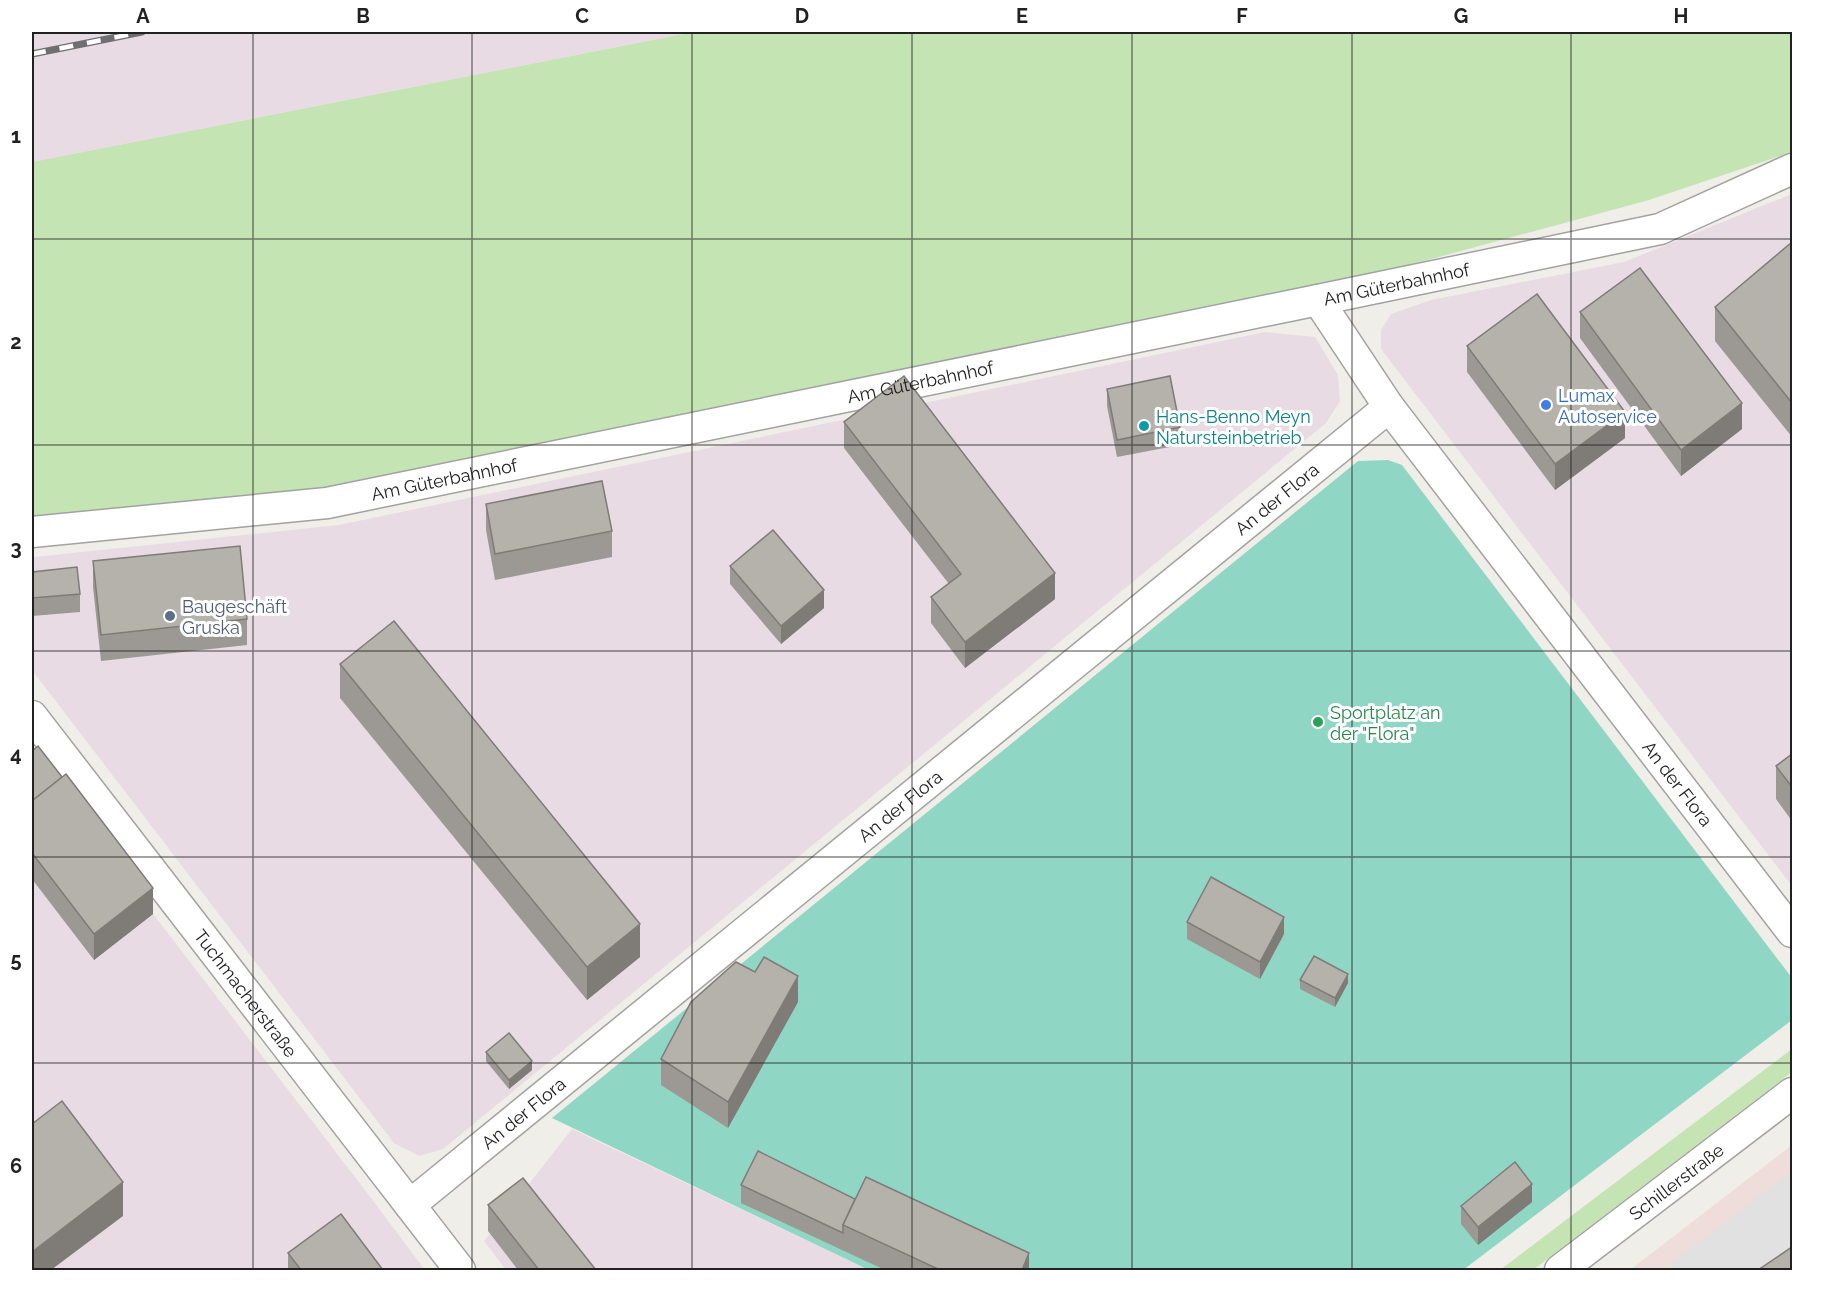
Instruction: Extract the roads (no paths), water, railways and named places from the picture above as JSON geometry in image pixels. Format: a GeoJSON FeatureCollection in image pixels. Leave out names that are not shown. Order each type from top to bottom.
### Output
{"type":"FeatureCollection","features":[{"type":"Feature","properties":{"kind":"street","name":"Am Güterbahnhof"},"geometry":{"type":"LineString","coordinates":[[32,532],[327,502],[1318,300],[1660,229],[1792,169]]}},
{"type":"Feature","properties":{"kind":"street","name":"An der Flora"},"geometry":{"type":"LineString","coordinates":[[1318,300],[1389,407],[1792,932]]}},
{"type":"Feature","properties":{"kind":"street","name":"An der Flora"},"geometry":{"type":"LineString","coordinates":[[410,1205],[1389,407]]}},
{"type":"Feature","properties":{"kind":"street","name":"Tuchmacherstraße"},"geometry":{"type":"LineString","coordinates":[[32,716],[460,1270]]}},
{"type":"Feature","properties":{"kind":"street","name":"Schillerstraße"},"geometry":{"type":"LineString","coordinates":[[1560,1270],[1792,1093]]}},
{"type":"Feature","properties":{"kind":"railway"},"geometry":{"type":"LineString","coordinates":[[32,54],[142,32]]}},
{"type":"Feature","properties":{"kind":"place","name":"Lumax Autoservice"},"geometry":{"type":"Point","coordinates":[1546,405]}},
{"type":"Feature","properties":{"kind":"place","name":"Hans-Benno Meyn Natursteinbetrieb"},"geometry":{"type":"Point","coordinates":[1144,426]}},
{"type":"Feature","properties":{"kind":"place","name":"Baugeschäft Gruska"},"geometry":{"type":"Point","coordinates":[170,616]}},
{"type":"Feature","properties":{"kind":"place","name":"Sportplatz an der \"Flora\""},"geometry":{"type":"Point","coordinates":[1318,722]}}]}
